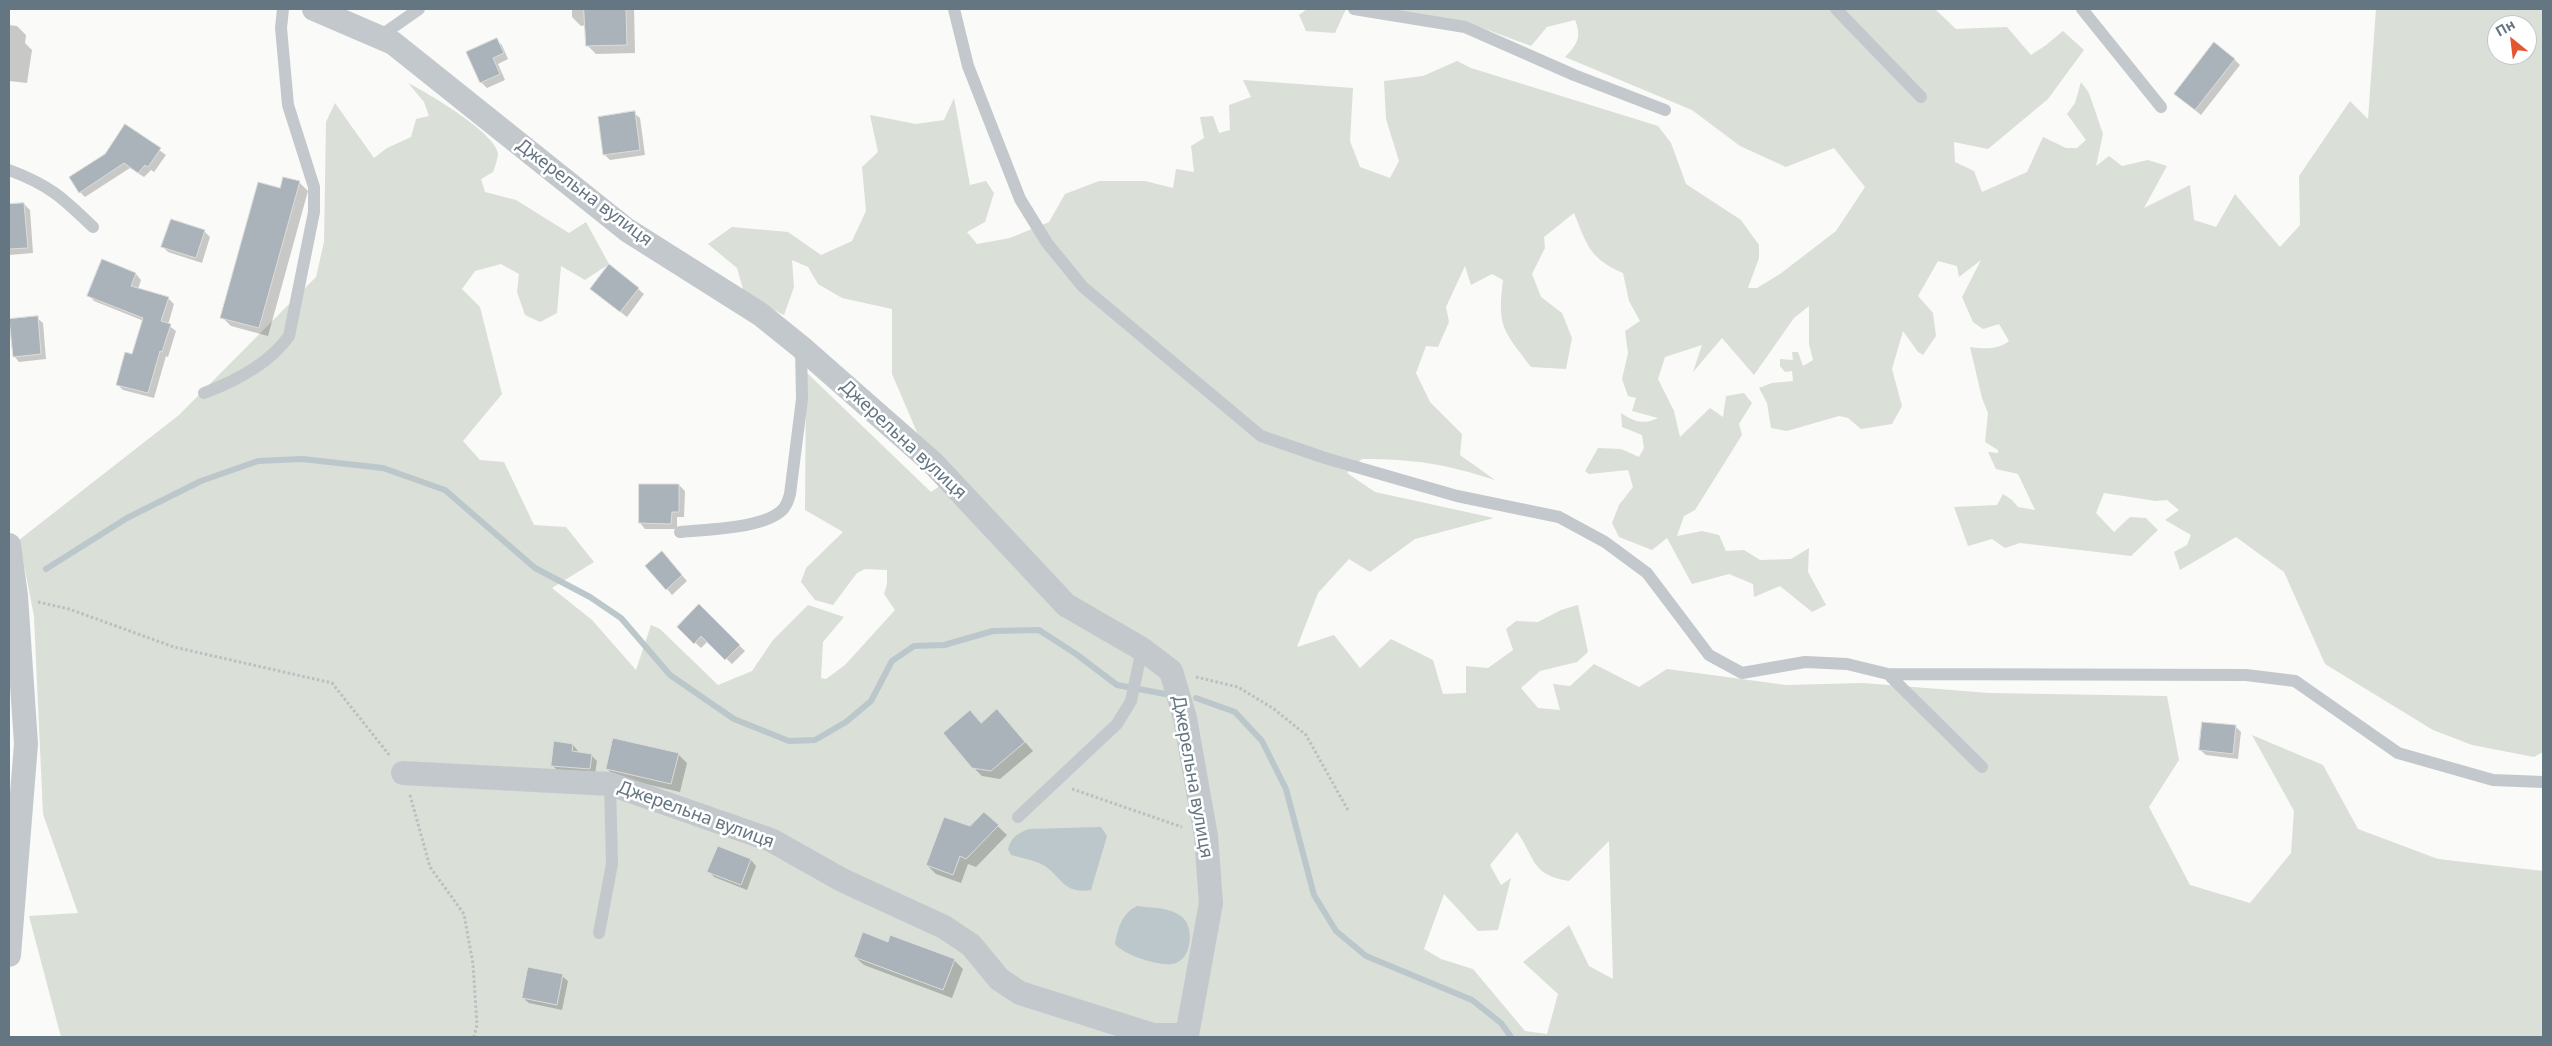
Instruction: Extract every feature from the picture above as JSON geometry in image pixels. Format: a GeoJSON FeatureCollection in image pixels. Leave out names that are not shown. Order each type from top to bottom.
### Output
{"type":"FeatureCollection","features":[{"type":"Feature","properties":{"kind":"street","name":"Джерельна вулиця"},"geometry":{"type":"LineString","coordinates":[[314,9],[393,43],[627,230],[760,314],[801,347],[933,463],[1066,606],[1142,649],[1171,670],[1185,718],[1206,836],[1211,903],[1189,1036],[1153,1035],[1020,993],[999,979],[971,945],[944,927],[842,880],[771,840],[610,784],[404,774]]}},
{"type":"Feature","properties":{"kind":"street"},"geometry":{"type":"LineString","coordinates":[[9,545],[10,568],[16,596],[26,744],[9,955]]}},
{"type":"Feature","properties":{"kind":"lane"},"geometry":{"type":"LineString","coordinates":[[204,394],[229,384],[262,363],[280,349],[290,336],[314,212],[314,188],[288,105],[280,28],[283,9]]}},
{"type":"Feature","properties":{"kind":"lane"},"geometry":{"type":"LineString","coordinates":[[379,37],[419,9]]}},
{"type":"Feature","properties":{"kind":"lane"},"geometry":{"type":"LineString","coordinates":[[954,9],[968,66],[1020,199],[1047,243],[1083,287],[1261,436],[1325,458],[1457,496],[1559,517],[1605,542],[1647,573],[1709,654],[1742,673],[1805,662],[1847,664],[1888,674],[2246,675],[2295,681],[2398,752],[2493,780],[2543,782]]}},
{"type":"Feature","properties":{"kind":"lane"},"geometry":{"type":"LineString","coordinates":[[1354,9],[1465,27],[1574,75],[1665,110]]}},
{"type":"Feature","properties":{"kind":"lane"},"geometry":{"type":"LineString","coordinates":[[1836,9],[1921,97]]}},
{"type":"Feature","properties":{"kind":"lane"},"geometry":{"type":"LineString","coordinates":[[2082,9],[2161,107]]}},
{"type":"Feature","properties":{"kind":"lane"},"geometry":{"type":"LineString","coordinates":[[9,170],[34,180],[60,194],[92,227]]}},
{"type":"Feature","properties":{"kind":"lane"},"geometry":{"type":"LineString","coordinates":[[680,532],[751,524],[774,516],[785,508],[790,494],[802,399],[801,347]]}},
{"type":"Feature","properties":{"kind":"lane"},"geometry":{"type":"LineString","coordinates":[[1018,818],[1117,724],[1131,701],[1142,649]]}},
{"type":"Feature","properties":{"kind":"lane"},"geometry":{"type":"LineString","coordinates":[[1888,674],[1982,767]]}},
{"type":"Feature","properties":{"kind":"lane"},"geometry":{"type":"LineString","coordinates":[[599,933],[612,864],[610,784]]}},
{"type":"Feature","properties":{"kind":"path"},"geometry":{"type":"LineString","coordinates":[[16,596],[69,609],[174,646],[332,683],[404,774],[430,867],[464,914],[473,964],[477,1024],[474,1037]]}},
{"type":"Feature","properties":{"kind":"path"},"geometry":{"type":"LineString","coordinates":[[1171,670],[1238,687],[1274,708],[1306,735],[1349,812]]}},
{"type":"Feature","properties":{"kind":"path"},"geometry":{"type":"LineString","coordinates":[[1055,783],[1206,836]]}},
{"type":"Feature","properties":{"kind":"shaded area"},"geometry":{"type":"Polygon","coordinates":[[[1307,9],[1346,9],[1335,33],[1306,31],[1299,15],[1307,9]]]}},
{"type":"Feature","properties":{"kind":"shaded area"},"geometry":{"type":"Polygon","coordinates":[[[1388,9],[1935,9],[1956,29],[2007,27],[2031,55],[2063,31],[2084,50],[2048,99],[1988,149],[1954,142],[1955,162],[1974,171],[1982,192],[2027,172],[2043,137],[2066,148],[2077,148],[2086,140],[2067,114],[2075,103],[2081,82],[2089,93],[2103,134],[2096,166],[2109,156],[2122,166],[2148,160],[2167,166],[2144,208],[2190,185],[2194,220],[2216,227],[2235,194],[2280,247],[2300,225],[2299,176],[2350,101],[2368,119],[2376,9],[2543,9],[2543,752],[2534,757],[2472,745],[2433,730],[2325,664],[2284,572],[2236,537],[2180,570],[2174,552],[2187,545],[2191,535],[2165,520],[2179,510],[2167,500],[2156,501],[2104,493],[2096,513],[2114,532],[2130,517],[2146,518],[2158,530],[2131,556],[2020,543],[2005,548],[1992,539],[1968,546],[1954,507],[1997,505],[2003,494],[2018,507],[2035,510],[2018,474],[1996,469],[1988,452],[1998,453],[1998,450],[1985,442],[1988,413],[1982,398],[1970,347],[1995,347],[2009,341],[1999,324],[1983,329],[1973,322],[1962,297],[1981,260],[1959,277],[1957,266],[1938,261],[1918,296],[1933,313],[1936,336],[1923,355],[1918,352],[1903,331],[1892,369],[1902,406],[1892,424],[1861,429],[1848,418],[1839,416],[1787,431],[1771,428],[1767,403],[1759,388],[1772,383],[1793,381],[1792,371],[1785,372],[1780,366],[1780,359],[1793,360],[1792,352],[1798,352],[1803,366],[1813,360],[1809,344],[1809,306],[1794,318],[1754,375],[1722,338],[1693,372],[1702,345],[1665,357],[1658,379],[1674,411],[1680,437],[1710,408],[1723,417],[1726,396],[1744,393],[1752,403],[1739,424],[1742,435],[1695,510],[1684,516],[1677,536],[1702,531],[1719,535],[1726,551],[1744,550],[1760,560],[1791,559],[1809,548],[1808,572],[1826,605],[1812,612],[1780,586],[1754,597],[1753,584],[1729,574],[1692,584],[1667,538],[1652,550],[1619,537],[1612,523],[1619,505],[1633,487],[1628,470],[1589,474],[1585,471],[1598,448],[1621,449],[1639,457],[1644,448],[1642,435],[1622,427],[1621,413],[1639,422],[1658,418],[1632,411],[1636,398],[1628,396],[1622,379],[1628,353],[1625,331],[1640,321],[1629,301],[1623,273],[1596,256],[1586,242],[1574,213],[1544,237],[1545,248],[1532,274],[1541,297],[1562,313],[1572,338],[1566,369],[1531,367],[1508,336],[1504,327],[1501,308],[1503,280],[1492,274],[1471,285],[1465,266],[1446,307],[1449,322],[1438,347],[1426,346],[1416,373],[1430,402],[1462,434],[1460,455],[1495,480],[1445,466],[1398,460],[1362,459],[1347,473],[1375,492],[1494,518],[1415,539],[1370,572],[1349,559],[1318,593],[1297,647],[1334,635],[1360,668],[1391,639],[1433,660],[1443,694],[1466,693],[1466,666],[1488,668],[1513,650],[1506,629],[1516,621],[1538,622],[1561,610],[1578,605],[1588,652],[1577,662],[1540,671],[1521,688],[1538,708],[1560,710],[1553,684],[1570,686],[1594,664],[1639,687],[1667,669],[1786,685],[1863,683],[1989,693],[2167,696],[2179,760],[2149,807],[2190,885],[2250,903],[2291,853],[2294,811],[2252,735],[2323,765],[2358,829],[2438,859],[2543,871],[2543,1037],[61,1037],[29,916],[78,913],[43,814],[34,616],[19,540],[179,415],[316,277],[324,242],[326,122],[335,103],[374,158],[387,148],[411,137],[416,119],[429,116],[424,102],[408,83],[459,114],[473,124],[494,144],[498,153],[494,170],[481,179],[485,192],[516,200],[569,233],[586,222],[609,264],[585,280],[561,266],[557,313],[540,322],[525,315],[517,292],[519,274],[501,264],[475,271],[462,289],[480,307],[502,394],[463,441],[480,460],[504,462],[534,525],[566,527],[594,562],[552,588],[592,620],[636,670],[651,625],[660,629],[718,685],[752,671],[773,640],[808,605],[844,617],[823,642],[821,678],[826,679],[845,665],[895,610],[884,594],[887,584],[887,570],[865,569],[857,573],[833,605],[815,600],[801,582],[806,568],[843,532],[805,510],[806,372],[931,492],[940,486],[892,374],[892,309],[842,298],[818,284],[808,267],[792,260],[794,287],[784,315],[745,296],[737,268],[708,244],[732,227],[788,232],[821,255],[852,241],[866,211],[862,167],[878,152],[870,115],[916,124],[944,120],[954,98],[970,185],[986,181],[994,193],[985,222],[967,232],[977,244],[1010,238],[1049,222],[1065,194],[1099,181],[1145,181],[1173,188],[1176,169],[1194,172],[1191,146],[1204,138],[1200,117],[1213,116],[1219,133],[1230,130],[1229,105],[1251,97],[1243,80],[1353,88],[1350,141],[1360,167],[1390,178],[1399,161],[1386,119],[1384,81],[1423,76],[1457,61],[1471,68],[1658,126],[1671,143],[1686,184],[1741,220],[1759,245],[1759,258],[1748,288],[1757,288],[1780,274],[1836,231],[1865,187],[1834,148],[1786,167],[1740,146],[1692,110],[1565,57],[1573,49],[1577,40],[1578,31],[1575,20],[1547,27],[1531,46],[1477,26],[1388,9]],[[1517,832],[1490,865],[1501,885],[1511,878],[1498,930],[1478,931],[1444,894],[1424,949],[1441,959],[1473,969],[1525,1031],[1547,1034],[1558,994],[1523,962],[1569,925],[1589,966],[1613,979],[1609,841],[1569,881],[1548,875],[1541,870],[1517,832]]]}},
{"type":"Feature","properties":{"kind":"shaded area"},"geometry":{"type":"Polygon","coordinates":[[[1101,827],[1107,836],[1091,890],[1082,891],[1069,888],[1045,866],[1011,855],[1008,849],[1011,841],[1016,836],[1029,829],[1101,827]]]}},
{"type":"Feature","properties":{"kind":"shaded area"},"geometry":{"type":"Polygon","coordinates":[[[1137,906],[1172,911],[1186,922],[1189,928],[1189,944],[1184,957],[1179,962],[1166,964],[1150,961],[1133,956],[1115,944],[1119,927],[1124,917],[1137,906]]]}},
{"type":"Feature","properties":{"kind":"building"},"geometry":{"type":"Polygon","coordinates":[[[584,9],[626,9],[627,45],[586,46],[584,9]]]}},
{"type":"Feature","properties":{"kind":"building"},"geometry":{"type":"Polygon","coordinates":[[[497,38],[504,53],[493,58],[500,74],[480,83],[466,52],[497,38]]]}},
{"type":"Feature","properties":{"kind":"building"},"geometry":{"type":"Polygon","coordinates":[[[2214,42],[2235,59],[2195,110],[2174,94],[2214,42]]]}},
{"type":"Feature","properties":{"kind":"building"},"geometry":{"type":"Polygon","coordinates":[[[635,111],[640,150],[603,155],[598,117],[635,111]]]}},
{"type":"Feature","properties":{"kind":"building"},"geometry":{"type":"Polygon","coordinates":[[[125,124],[161,148],[148,167],[145,165],[138,173],[124,163],[79,193],[69,177],[105,154],[125,124]]]}},
{"type":"Feature","properties":{"kind":"building"},"geometry":{"type":"Polygon","coordinates":[[[283,177],[300,181],[259,328],[220,318],[258,182],[280,188],[283,177]]]}},
{"type":"Feature","properties":{"kind":"building"},"geometry":{"type":"Polygon","coordinates":[[[24,203],[28,248],[9,249],[9,204],[24,203]]]}},
{"type":"Feature","properties":{"kind":"building"},"geometry":{"type":"Polygon","coordinates":[[[171,219],[205,230],[196,258],[161,247],[171,219]]]}},
{"type":"Feature","properties":{"kind":"building"},"geometry":{"type":"Polygon","coordinates":[[[102,259],[136,273],[131,286],[169,297],[161,321],[171,324],[162,352],[160,351],[148,393],[116,385],[125,352],[132,354],[143,318],[87,296],[102,259]]]}},
{"type":"Feature","properties":{"kind":"building"},"geometry":{"type":"Polygon","coordinates":[[[609,264],[639,288],[620,312],[590,289],[609,264]]]}},
{"type":"Feature","properties":{"kind":"building"},"geometry":{"type":"Polygon","coordinates":[[[38,316],[41,354],[13,357],[9,319],[38,316]]]}},
{"type":"Feature","properties":{"kind":"building"},"geometry":{"type":"Polygon","coordinates":[[[639,484],[679,484],[679,512],[672,512],[671,524],[639,523],[639,484]]]}},
{"type":"Feature","properties":{"kind":"building"},"geometry":{"type":"Polygon","coordinates":[[[662,551],[682,575],[666,590],[645,566],[662,551]]]}},
{"type":"Feature","properties":{"kind":"building"},"geometry":{"type":"Polygon","coordinates":[[[699,604],[740,645],[725,660],[701,636],[694,644],[677,627],[699,604]]]}},
{"type":"Feature","properties":{"kind":"building"},"geometry":{"type":"Polygon","coordinates":[[[997,709],[1025,742],[991,771],[972,768],[943,733],[970,710],[981,723],[997,709]]]}},
{"type":"Feature","properties":{"kind":"building"},"geometry":{"type":"Polygon","coordinates":[[[2202,722],[2236,725],[2233,754],[2199,750],[2202,722]]]}},
{"type":"Feature","properties":{"kind":"building"},"geometry":{"type":"Polygon","coordinates":[[[613,738],[679,753],[671,784],[606,769],[613,738]]]}},
{"type":"Feature","properties":{"kind":"building"},"geometry":{"type":"Polygon","coordinates":[[[554,741],[573,744],[572,751],[592,754],[590,769],[551,766],[554,741]]]}},
{"type":"Feature","properties":{"kind":"building"},"geometry":{"type":"Polygon","coordinates":[[[984,812],[999,825],[966,859],[960,856],[953,875],[926,865],[944,817],[970,826],[984,812]]]}},
{"type":"Feature","properties":{"kind":"building"},"geometry":{"type":"Polygon","coordinates":[[[718,846],[751,859],[741,885],[707,872],[718,846]]]}},
{"type":"Feature","properties":{"kind":"building"},"geometry":{"type":"Polygon","coordinates":[[[863,932],[888,942],[890,935],[955,959],[943,990],[854,957],[863,932]]]}},
{"type":"Feature","properties":{"kind":"building"},"geometry":{"type":"Polygon","coordinates":[[[528,967],[563,974],[557,1005],[522,998],[528,967]]]}},
{"type":"Feature","properties":{"kind":"waterway"},"geometry":{"type":"LineString","coordinates":[[46,569],[127,518],[201,481],[258,461],[302,459],[383,468],[445,490],[535,568],[590,597],[621,618],[670,675],[734,719],[789,741],[815,740],[846,722],[871,701],[892,661],[914,646],[944,645],[993,631],[1039,630],[1076,654],[1117,685],[1165,694]]}},
{"type":"Feature","properties":{"kind":"waterway"},"geometry":{"type":"LineString","coordinates":[[1196,698],[1235,712],[1262,741],[1286,789],[1314,895],[1336,931],[1366,956],[1472,1000],[1501,1023],[1511,1037]]}}]}
